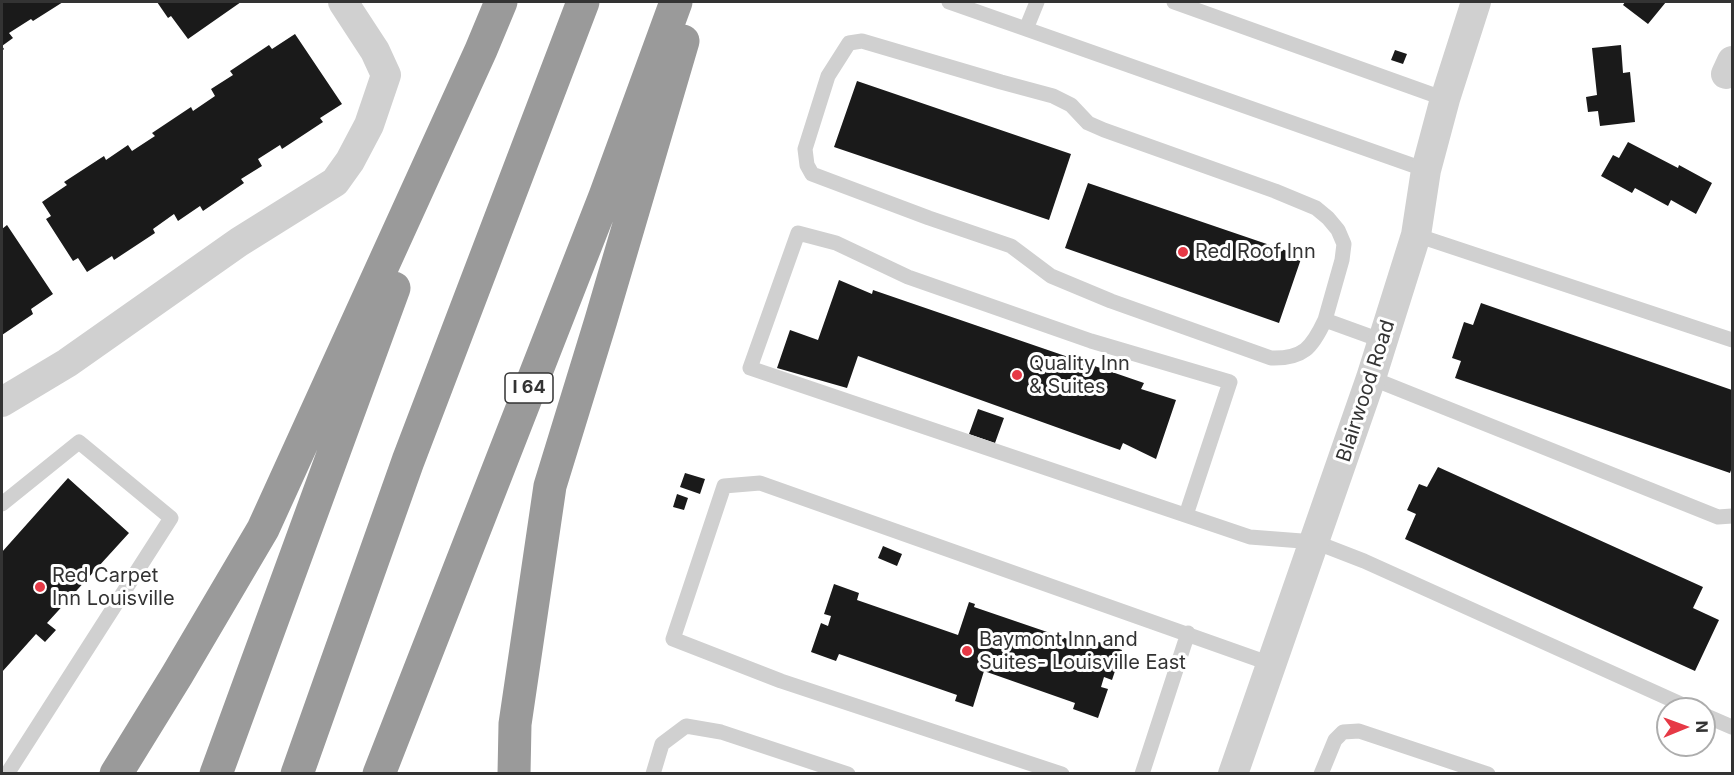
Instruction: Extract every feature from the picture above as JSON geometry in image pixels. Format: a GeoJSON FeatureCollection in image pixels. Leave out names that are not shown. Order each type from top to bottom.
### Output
{"type":"FeatureCollection","features":[{"type":"Feature","properties":{"kind":"highway"},"geometry":{"type":"LineString","coordinates":[[116,774],[262,529],[501,2]]}},
{"type":"Feature","properties":{"kind":"highway"},"geometry":{"type":"LineString","coordinates":[[297,774],[408,461],[583,2]]}},
{"type":"Feature","properties":{"kind":"highway","name":"I 64"},"geometry":{"type":"LineString","coordinates":[[379,774],[605,196],[676,2]]}},
{"type":"Feature","properties":{"kind":"highway"},"geometry":{"type":"LineString","coordinates":[[514,774],[515,724],[550,486],[694,2]]}},
{"type":"Feature","properties":{"kind":"highway"},"geometry":{"type":"LineString","coordinates":[[216,774],[481,50]]}},
{"type":"Feature","properties":{"kind":"street"},"geometry":{"type":"LineString","coordinates":[[2,402],[67,363],[240,242],[335,182],[350,161],[369,125],[386,75],[375,51],[343,2]]}},
{"type":"Feature","properties":{"kind":"street","name":"Blairwood Road"},"geometry":{"type":"LineString","coordinates":[[1233,774],[1383,341],[1416,235],[1426,170],[1445,99],[1476,2]]}},
{"type":"Feature","properties":{"kind":"lane"},"geometry":{"type":"LineString","coordinates":[[949,2],[1426,170]]}},
{"type":"Feature","properties":{"kind":"lane"},"geometry":{"type":"LineString","coordinates":[[1026,29],[1037,2]]}},
{"type":"Feature","properties":{"kind":"lane"},"geometry":{"type":"LineString","coordinates":[[1174,2],[1445,99]]}},
{"type":"Feature","properties":{"kind":"lane"},"geometry":{"type":"LineString","coordinates":[[862,41],[1053,96],[1071,105],[1096,127],[1316,208],[1338,230],[1344,244],[1342,260],[1325,320],[1316,340],[1299,354],[1286,358],[1270,358],[1111,301],[1051,276],[1011,246],[812,174],[807,165],[805,149],[828,76],[849,43],[862,41]]}},
{"type":"Feature","properties":{"kind":"lane"},"geometry":{"type":"LineString","coordinates":[[1186,515],[1230,382],[1091,341],[908,277],[836,243],[798,233],[750,368],[1250,537],[1315,542],[1364,561],[1665,697]]}},
{"type":"Feature","properties":{"kind":"lane"},"geometry":{"type":"LineString","coordinates":[[1416,235],[1732,340]]}},
{"type":"Feature","properties":{"kind":"lane"},"geometry":{"type":"LineString","coordinates":[[1325,320],[1383,341]]}},
{"type":"Feature","properties":{"kind":"lane"},"geometry":{"type":"LineString","coordinates":[[1371,378],[1718,518],[1732,516]]}},
{"type":"Feature","properties":{"kind":"lane"},"geometry":{"type":"LineString","coordinates":[[2,504],[79,442],[171,519],[7,774]]}},
{"type":"Feature","properties":{"kind":"lane"},"geometry":{"type":"LineString","coordinates":[[1062,774],[781,681],[673,639],[724,486],[759,483],[1271,664]]}},
{"type":"Feature","properties":{"kind":"lane"},"geometry":{"type":"LineString","coordinates":[[1142,774],[1188,633]]}},
{"type":"Feature","properties":{"kind":"lane"},"geometry":{"type":"LineString","coordinates":[[1716,721],[1732,728]]}},
{"type":"Feature","properties":{"kind":"lane"},"geometry":{"type":"LineString","coordinates":[[653,774],[662,744],[686,726],[721,732],[848,774]]}},
{"type":"Feature","properties":{"kind":"lane"},"geometry":{"type":"LineString","coordinates":[[1321,774],[1335,740],[1343,732],[1359,731],[1488,774]]}},
{"type":"Feature","properties":{"kind":"building"},"geometry":{"type":"Polygon","coordinates":[[[2,2],[63,2],[9,33],[13,38],[2,46],[2,2]]]}},
{"type":"Feature","properties":{"kind":"building"},"geometry":{"type":"Polygon","coordinates":[[[157,2],[241,2],[188,39],[171,16],[168,18],[157,2]]]}},
{"type":"Feature","properties":{"kind":"building"},"geometry":{"type":"Polygon","coordinates":[[[1625,2],[1666,2],[1648,24],[1623,5],[1625,2]]]}},
{"type":"Feature","properties":{"kind":"building"},"geometry":{"type":"Polygon","coordinates":[[[295,34],[342,104],[320,118],[323,122],[282,149],[280,145],[258,159],[262,166],[241,179],[244,183],[203,211],[200,206],[178,221],[174,214],[153,229],[155,233],[114,260],[112,256],[87,272],[78,258],[73,261],[46,219],[51,216],[42,202],[67,185],[64,182],[104,156],[106,160],[128,145],[132,151],[155,136],[152,133],[191,107],[193,111],[215,96],[211,89],[233,75],[230,71],[269,45],[272,49],[295,34]]]}},
{"type":"Feature","properties":{"kind":"building"},"geometry":{"type":"Polygon","coordinates":[[[1621,45],[1623,73],[1630,72],[1635,122],[1600,126],[1598,111],[1588,112],[1586,97],[1597,95],[1592,48],[1621,45]]]}},
{"type":"Feature","properties":{"kind":"building"},"geometry":{"type":"Polygon","coordinates":[[[1395,50],[1407,54],[1403,64],[1391,60],[1395,50]]]}},
{"type":"Feature","properties":{"kind":"building"},"geometry":{"type":"Polygon","coordinates":[[[857,81],[1071,154],[1049,220],[834,147],[857,81]]]}},
{"type":"Feature","properties":{"kind":"building"},"geometry":{"type":"Polygon","coordinates":[[[1628,142],[1712,183],[1696,214],[1671,200],[1668,206],[1635,188],[1632,193],[1601,176],[1613,155],[1619,158],[1628,142]]]}},
{"type":"Feature","properties":{"kind":"building","name":"Red Roof Inn"},"geometry":{"type":"Polygon","coordinates":[[[1088,183],[1302,256],[1279,323],[1065,248],[1088,183]]]}},
{"type":"Feature","properties":{"kind":"building"},"geometry":{"type":"Polygon","coordinates":[[[7,225],[53,294],[31,309],[33,314],[2,335],[2,229],[7,225]]]}},
{"type":"Feature","properties":{"kind":"building","name":"Quality Inn & Suites"},"geometry":{"type":"Polygon","coordinates":[[[839,280],[872,294],[873,290],[1144,383],[1141,389],[1176,400],[1156,459],[1123,443],[1120,450],[858,356],[847,388],[777,368],[790,330],[818,340],[839,280]]]}},
{"type":"Feature","properties":{"kind":"building"},"geometry":{"type":"Polygon","coordinates":[[[1481,303],[1732,390],[1732,467],[1730,473],[1455,378],[1461,361],[1452,358],[1464,322],[1473,325],[1481,303]]]}},
{"type":"Feature","properties":{"kind":"building"},"geometry":{"type":"Polygon","coordinates":[[[978,409],[1004,418],[995,443],[969,434],[978,409]]]}},
{"type":"Feature","properties":{"kind":"building"},"geometry":{"type":"Polygon","coordinates":[[[1438,467],[1703,587],[1693,608],[1719,620],[1695,671],[1405,539],[1416,514],[1407,510],[1419,484],[1427,487],[1438,467]]]}},
{"type":"Feature","properties":{"kind":"building"},"geometry":{"type":"Polygon","coordinates":[[[685,473],[705,479],[700,494],[680,487],[685,473]]]}},
{"type":"Feature","properties":{"kind":"building","name":"Red Carpet Inn Louisville"},"geometry":{"type":"Polygon","coordinates":[[[68,478],[129,533],[47,623],[56,630],[45,642],[36,634],[2,672],[2,552],[68,478]]]}},
{"type":"Feature","properties":{"kind":"building"},"geometry":{"type":"Polygon","coordinates":[[[677,494],[688,498],[684,510],[673,507],[677,494]]]}},
{"type":"Feature","properties":{"kind":"building"},"geometry":{"type":"Polygon","coordinates":[[[883,546],[902,554],[897,566],[878,558],[883,546]]]}},
{"type":"Feature","properties":{"kind":"building","name":"Baymont Inn and Suites- Louisville East"},"geometry":{"type":"Polygon","coordinates":[[[834,584],[859,593],[857,600],[958,635],[969,602],[975,604],[974,607],[1094,648],[1096,641],[1122,650],[1112,680],[1104,677],[1101,687],[1108,689],[1098,718],[1073,709],[1075,703],[984,671],[973,707],[955,701],[957,695],[839,654],[836,661],[811,652],[821,623],[828,626],[831,616],[824,614],[834,584]]]}},
{"type":"Feature","properties":{"kind":"place","name":"Red Roof Inn"},"geometry":{"type":"Point","coordinates":[1183,252]}},
{"type":"Feature","properties":{"kind":"place","name":"Quality Inn & Suites"},"geometry":{"type":"Point","coordinates":[1017,375]}},
{"type":"Feature","properties":{"kind":"place","name":"Red Carpet Inn Louisville"},"geometry":{"type":"Point","coordinates":[40,587]}},
{"type":"Feature","properties":{"kind":"place","name":"Baymont Inn and Suites- Louisville East"},"geometry":{"type":"Point","coordinates":[967,651]}}]}
